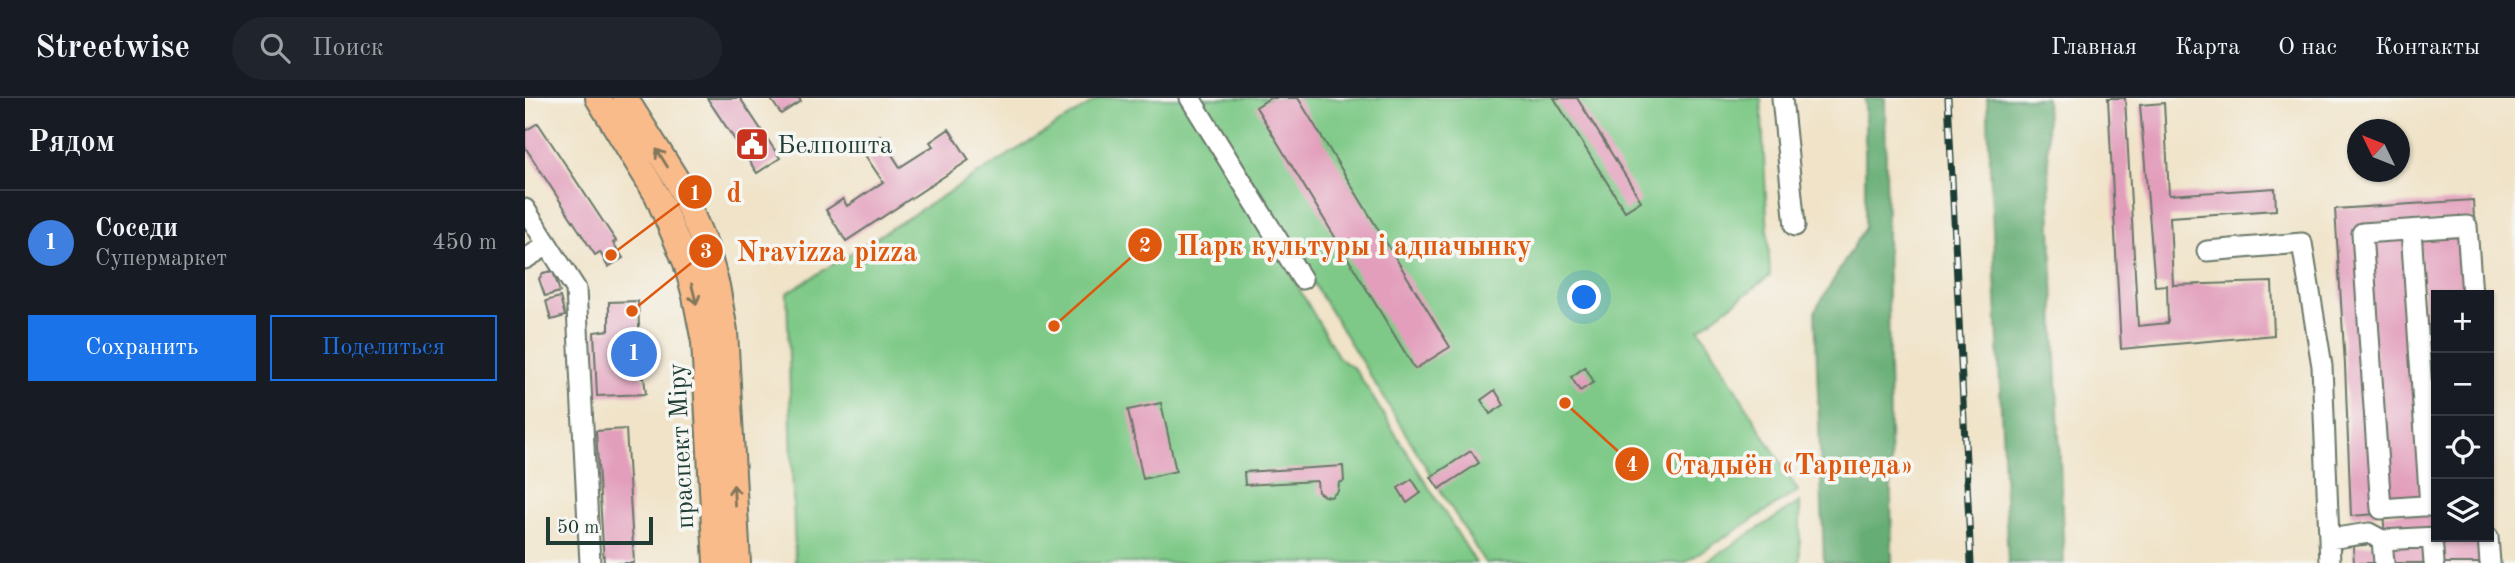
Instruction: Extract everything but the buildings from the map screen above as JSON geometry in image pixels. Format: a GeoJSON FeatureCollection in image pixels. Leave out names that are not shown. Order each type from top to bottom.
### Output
{"type":"FeatureCollection","features":[{"type":"Feature","properties":{"kind":"main road","name":"праспект Міру"},"geometry":{"type":"LineString","coordinates":[[607,99],[657,195],[686,263],[695,296],[704,342],[716,563]]}},
{"type":"Feature","properties":{"kind":"main road","name":"праспект Міру"},"geometry":{"type":"LineString","coordinates":[[607,99],[678,182],[707,250],[725,331],[738,563]]}},
{"type":"Feature","properties":{"kind":"lane"},"geometry":{"type":"LineString","coordinates":[[1190,98],[1302,279]]}},
{"type":"Feature","properties":{"kind":"lane"},"geometry":{"type":"LineString","coordinates":[[1782,98],[1795,226]]}},
{"type":"Feature","properties":{"kind":"lane"},"geometry":{"type":"LineString","coordinates":[[525,209],[576,289],[590,563]]}},
{"type":"Feature","properties":{"kind":"lane"},"geometry":{"type":"LineString","coordinates":[[2383,563],[2376,537],[2381,509],[2362,233],[2467,226],[2472,290]]}},
{"type":"Feature","properties":{"kind":"lane"},"geometry":{"type":"LineString","coordinates":[[2411,230],[2431,481]]}},
{"type":"Feature","properties":{"kind":"lane"},"geometry":{"type":"LineString","coordinates":[[2207,251],[2302,243],[2322,366],[2330,563]]}},
{"type":"Feature","properties":{"kind":"lane"},"geometry":{"type":"LineString","coordinates":[[525,259],[548,245]]}},
{"type":"Feature","properties":{"kind":"lane"},"geometry":{"type":"LineString","coordinates":[[2381,509],[2431,506]]}},
{"type":"Feature","properties":{"kind":"lane"},"geometry":{"type":"LineString","coordinates":[[2329,539],[2431,537]]}},
{"type":"Feature","properties":{"kind":"lane"},"geometry":{"type":"LineString","coordinates":[[2434,542],[2434,563]]}},
{"type":"Feature","properties":{"kind":"lane"},"geometry":{"type":"LineString","coordinates":[[2488,542],[2490,563]]}},
{"type":"Feature","properties":{"kind":"green space"},"geometry":{"type":"Polygon","coordinates":[[[1100,98],[1183,98],[1339,358],[1355,369],[1476,563],[795,563],[787,293],[1100,98]]]}},
{"type":"Feature","properties":{"kind":"green space"},"geometry":{"type":"Polygon","coordinates":[[[1200,98],[1761,98],[1770,276],[1699,329],[1798,491],[1684,563],[1485,563],[1200,98]]]}},
{"type":"Feature","properties":{"kind":"green space"},"geometry":{"type":"Polygon","coordinates":[[[1865,98],[1885,98],[1892,563],[1824,563],[1815,311],[1865,227],[1865,98]]]}},
{"type":"Feature","properties":{"kind":"green space"},"geometry":{"type":"Polygon","coordinates":[[[1987,98],[2046,98],[2064,563],[2008,563],[1987,98]]]}},
{"type":"Feature","properties":{"kind":"green space"},"geometry":{"type":"Polygon","coordinates":[[[1800,502],[1800,563],[1704,563],[1800,502]]]}},
{"type":"Feature","properties":{"kind":"railway"},"geometry":{"type":"LineString","coordinates":[[1948,98],[1971,563]]}},
{"type":"Feature","properties":{"kind":"place","name":"Белпошта"},"geometry":{"type":"Point","coordinates":[752,144]}},
{"type":"Feature","properties":{"kind":"place","name":"d"},"geometry":{"type":"Point","coordinates":[611,255]}},
{"type":"Feature","properties":{"kind":"place","name":"Nravizza pizza"},"geometry":{"type":"Point","coordinates":[632,311]}},
{"type":"Feature","properties":{"kind":"place","name":"Парк культуры і адпачынку"},"geometry":{"type":"Point","coordinates":[1054,326]}},
{"type":"Feature","properties":{"kind":"place","name":"Соседи"},"geometry":{"type":"Point","coordinates":[634,354]}},
{"type":"Feature","properties":{"kind":"place","name":"Стадыён «Тарпеда»"},"geometry":{"type":"Point","coordinates":[1565,403]}}]}
